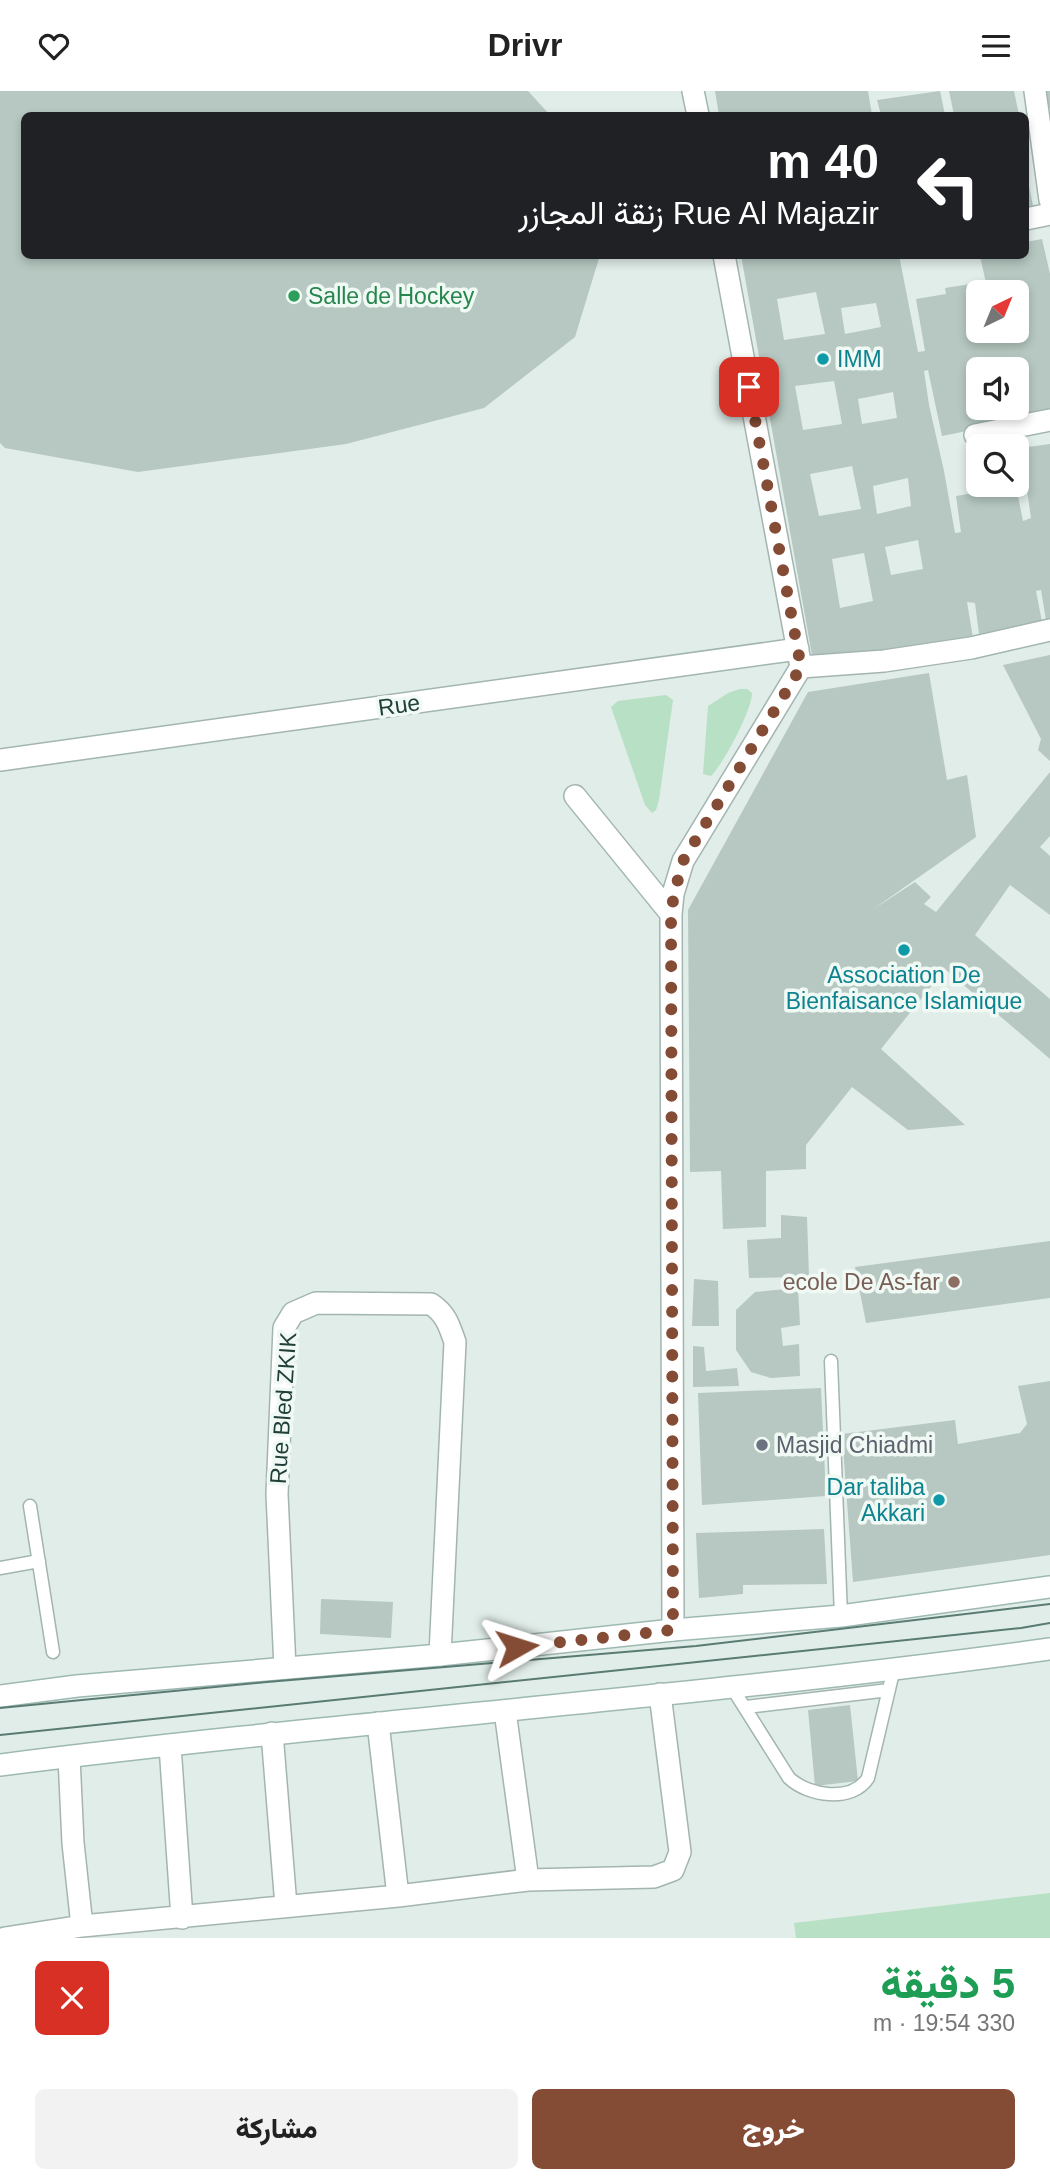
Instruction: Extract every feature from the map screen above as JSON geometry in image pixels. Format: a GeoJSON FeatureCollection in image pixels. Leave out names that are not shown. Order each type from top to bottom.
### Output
{"type":"FeatureCollection","features":[{"type":"Feature","properties":{"kind":"street"},"geometry":{"type":"LineString","coordinates":[[693,91],[697,112]]}},
{"type":"Feature","properties":{"kind":"street"},"geometry":{"type":"LineString","coordinates":[[1035,91],[1049,192]]}},
{"type":"Feature","properties":{"kind":"street"},"geometry":{"type":"LineString","coordinates":[[1029,218],[1050,214]]}},
{"type":"Feature","properties":{"kind":"street"},"geometry":{"type":"LineString","coordinates":[[673,1630],[671,914],[683,861],[799,658],[725,259]]}},
{"type":"Feature","properties":{"kind":"street"},"geometry":{"type":"LineString","coordinates":[[980,434],[1050,420]]}},
{"type":"Feature","properties":{"kind":"street","name":"Rue"},"geometry":{"type":"LineString","coordinates":[[0,760],[799,658],[884,661],[971,648],[1050,630]]}},
{"type":"Feature","properties":{"kind":"street"},"geometry":{"type":"LineString","coordinates":[[575,796],[671,914]]}},
{"type":"Feature","properties":{"kind":"street","name":"Rue Bled ZKIK"},"geometry":{"type":"LineString","coordinates":[[285,1668],[277,1494],[284,1328],[293,1313],[316,1303],[431,1304],[440,1310],[447,1320],[455,1342],[440,1655]]}},
{"type":"Feature","properties":{"kind":"street"},"geometry":{"type":"LineString","coordinates":[[0,1696],[77,1686],[440,1655],[673,1630],[841,1616],[1050,1587]]}},
{"type":"Feature","properties":{"kind":"street"},"geometry":{"type":"LineString","coordinates":[[0,1765],[1050,1649]]}},
{"type":"Feature","properties":{"kind":"street"},"geometry":{"type":"LineString","coordinates":[[5,1938],[82,1926],[398,1896],[528,1880],[654,1877],[673,1870],[680,1852],[660,1694]]}},
{"type":"Feature","properties":{"kind":"street"},"geometry":{"type":"LineString","coordinates":[[505,1711],[528,1880]]}},
{"type":"Feature","properties":{"kind":"street"},"geometry":{"type":"LineString","coordinates":[[378,1723],[398,1896]]}},
{"type":"Feature","properties":{"kind":"street"},"geometry":{"type":"LineString","coordinates":[[272,1733],[286,1906]]}},
{"type":"Feature","properties":{"kind":"street"},"geometry":{"type":"LineString","coordinates":[[170,1746],[182,1918]]}},
{"type":"Feature","properties":{"kind":"street"},"geometry":{"type":"LineString","coordinates":[[69,1756],[73,1843],[82,1926]]}},
{"type":"Feature","properties":{"kind":"lane"},"geometry":{"type":"LineString","coordinates":[[831,1361],[841,1616]]}},
{"type":"Feature","properties":{"kind":"lane"},"geometry":{"type":"LineString","coordinates":[[30,1506],[53,1652]]}},
{"type":"Feature","properties":{"kind":"lane"},"geometry":{"type":"LineString","coordinates":[[0,1567],[39,1561]]}},
{"type":"Feature","properties":{"kind":"lane"},"geometry":{"type":"LineString","coordinates":[[731,1686],[789,1778],[797,1786],[820,1793],[849,1792],[864,1785],[868,1778],[894,1668]]}},
{"type":"Feature","properties":{"kind":"lane"},"geometry":{"type":"LineString","coordinates":[[746,1707],[889,1690]]}},
{"type":"Feature","properties":{"kind":"green space"},"geometry":{"type":"Polygon","coordinates":[[[740,689],[747,689],[752,693],[742,723],[730,749],[711,776],[703,774],[708,706],[740,689]]]}},
{"type":"Feature","properties":{"kind":"green space"},"geometry":{"type":"Polygon","coordinates":[[[666,695],[673,700],[659,800],[652,813],[645,805],[611,707],[618,701],[666,695]]]}},
{"type":"Feature","properties":{"kind":"green space"},"geometry":{"type":"Polygon","coordinates":[[[1050,1893],[1050,1938],[796,1938],[794,1923],[1050,1893]]]}},
{"type":"Feature","properties":{"kind":"building","name":"Salle de Hockey"},"geometry":{"type":"Polygon","coordinates":[[[0,91],[528,91],[547,112],[21,112],[21,259],[599,259],[575,337],[484,408],[346,444],[138,472],[5,448],[0,443],[0,91]]]}},
{"type":"Feature","properties":{"kind":"building"},"geometry":{"type":"Polygon","coordinates":[[[715,91],[868,91],[872,112],[718,112],[715,91]]]}},
{"type":"Feature","properties":{"kind":"building"},"geometry":{"type":"Polygon","coordinates":[[[940,91],[944,112],[880,112],[877,100],[940,91]]]}},
{"type":"Feature","properties":{"kind":"building"},"geometry":{"type":"Polygon","coordinates":[[[949,91],[1014,91],[1018,112],[953,112],[949,91]]]}},
{"type":"Feature","properties":{"kind":"building"},"geometry":{"type":"Polygon","coordinates":[[[1046,91],[1050,91],[1050,108],[1048,108],[1046,91]]]}},
{"type":"Feature","properties":{"kind":"building"},"geometry":{"type":"Polygon","coordinates":[[[1029,186],[1035,215],[1029,217],[1029,186]]]}},
{"type":"Feature","properties":{"kind":"building"},"geometry":{"type":"Polygon","coordinates":[[[1042,239],[1050,274],[1050,416],[1015,423],[1014,420],[1029,420],[1029,357],[966,357],[966,420],[1006,420],[1006,423],[942,436],[928,370],[924,371],[955,533],[961,532],[956,496],[1018,497],[1023,521],[1031,518],[1028,497],[1029,447],[1050,444],[1050,619],[1046,620],[1041,590],[1036,591],[1042,622],[979,634],[975,603],[967,602],[973,638],[813,661],[742,259],[900,259],[918,352],[925,351],[916,299],[946,294],[945,288],[966,285],[966,343],[1029,343],[1029,280],[985,280],[981,259],[1029,259],[1029,241],[1042,239]],[[816,292],[777,299],[784,340],[825,334],[816,292]],[[876,303],[841,308],[845,334],[881,327],[876,303]],[[834,381],[795,386],[803,430],[842,424],[834,381]],[[893,392],[858,399],[862,424],[897,418],[893,392]],[[852,466],[810,474],[819,516],[861,509],[852,466]],[[908,478],[873,486],[877,514],[911,506],[908,478]],[[918,540],[885,547],[891,575],[923,569],[918,540]],[[864,553],[832,559],[840,608],[873,601],[864,553]]]}},
{"type":"Feature","properties":{"kind":"building"},"geometry":{"type":"Polygon","coordinates":[[[1050,655],[1050,761],[1038,750],[1041,739],[1003,665],[1050,655]]]}},
{"type":"Feature","properties":{"kind":"building"},"geometry":{"type":"Polygon","coordinates":[[[929,673],[947,780],[967,775],[976,837],[872,910],[915,882],[931,897],[924,904],[936,912],[1050,772],[1050,836],[1040,847],[1050,856],[1050,915],[1010,885],[975,935],[1050,999],[1050,1059],[945,969],[881,1049],[965,1125],[908,1130],[852,1087],[806,1145],[806,1169],[766,1171],[766,1227],[723,1229],[721,1171],[690,1172],[688,910],[808,692],[929,673]]]}},
{"type":"Feature","properties":{"kind":"building"},"geometry":{"type":"Polygon","coordinates":[[[781,1215],[807,1217],[809,1277],[749,1278],[747,1240],[781,1238],[781,1215]]]}},
{"type":"Feature","properties":{"kind":"building","name":"ecole De As-far"},"geometry":{"type":"Polygon","coordinates":[[[1050,1241],[1050,1298],[866,1323],[855,1267],[1050,1241]]]}},
{"type":"Feature","properties":{"kind":"building"},"geometry":{"type":"Polygon","coordinates":[[[694,1279],[718,1281],[719,1326],[692,1326],[694,1279]]]}},
{"type":"Feature","properties":{"kind":"building"},"geometry":{"type":"Polygon","coordinates":[[[798,1288],[800,1325],[781,1328],[783,1346],[799,1344],[800,1376],[771,1378],[751,1372],[736,1350],[736,1310],[755,1292],[798,1288]]]}},
{"type":"Feature","properties":{"kind":"building"},"geometry":{"type":"Polygon","coordinates":[[[693,1346],[704,1347],[706,1371],[737,1368],[739,1386],[693,1387],[693,1346]]]}},
{"type":"Feature","properties":{"kind":"building","name":"Dar taliba Akkari"},"geometry":{"type":"Polygon","coordinates":[[[1050,1381],[1050,1555],[853,1582],[842,1434],[955,1420],[958,1444],[1020,1433],[1027,1424],[1018,1386],[1050,1381]]]}},
{"type":"Feature","properties":{"kind":"building","name":"Masjid Chiadmi"},"geometry":{"type":"Polygon","coordinates":[[[821,1388],[826,1496],[702,1505],[698,1393],[821,1388]]]}},
{"type":"Feature","properties":{"kind":"building"},"geometry":{"type":"Polygon","coordinates":[[[824,1529],[827,1584],[743,1585],[743,1594],[699,1598],[696,1533],[824,1529]]]}},
{"type":"Feature","properties":{"kind":"building"},"geometry":{"type":"Polygon","coordinates":[[[321,1599],[393,1602],[391,1638],[320,1634],[321,1599]]]}},
{"type":"Feature","properties":{"kind":"building"},"geometry":{"type":"Polygon","coordinates":[[[850,1705],[858,1781],[815,1786],[808,1710],[850,1705]]]}},
{"type":"Feature","properties":{"kind":"tram line"},"geometry":{"type":"LineString","coordinates":[[0,1708],[267,1682],[696,1646],[1050,1604]]}},
{"type":"Feature","properties":{"kind":"tram line"},"geometry":{"type":"LineString","coordinates":[[0,1735],[1050,1623]]}},
{"type":"Feature","properties":{"kind":"place","name":"Salle de Hockey"},"geometry":{"type":"Point","coordinates":[294,296]}},
{"type":"Feature","properties":{"kind":"place","name":"IMM"},"geometry":{"type":"Point","coordinates":[823,359]}},
{"type":"Feature","properties":{"kind":"place","name":"Association De Bienfaisance Islamique"},"geometry":{"type":"Point","coordinates":[904,950]}},
{"type":"Feature","properties":{"kind":"place","name":"ecole De As-far"},"geometry":{"type":"Point","coordinates":[954,1282]}},
{"type":"Feature","properties":{"kind":"place","name":"Masjid Chiadmi"},"geometry":{"type":"Point","coordinates":[762,1445]}},
{"type":"Feature","properties":{"kind":"place","name":"Dar taliba Akkari"},"geometry":{"type":"Point","coordinates":[939,1500]}},
{"type":"Feature","properties":{"kind":"route"},"geometry":{"type":"LineString","coordinates":[[517,1647],[673,1630],[671,914],[683,861],[801,667],[749,387]]}}]}
